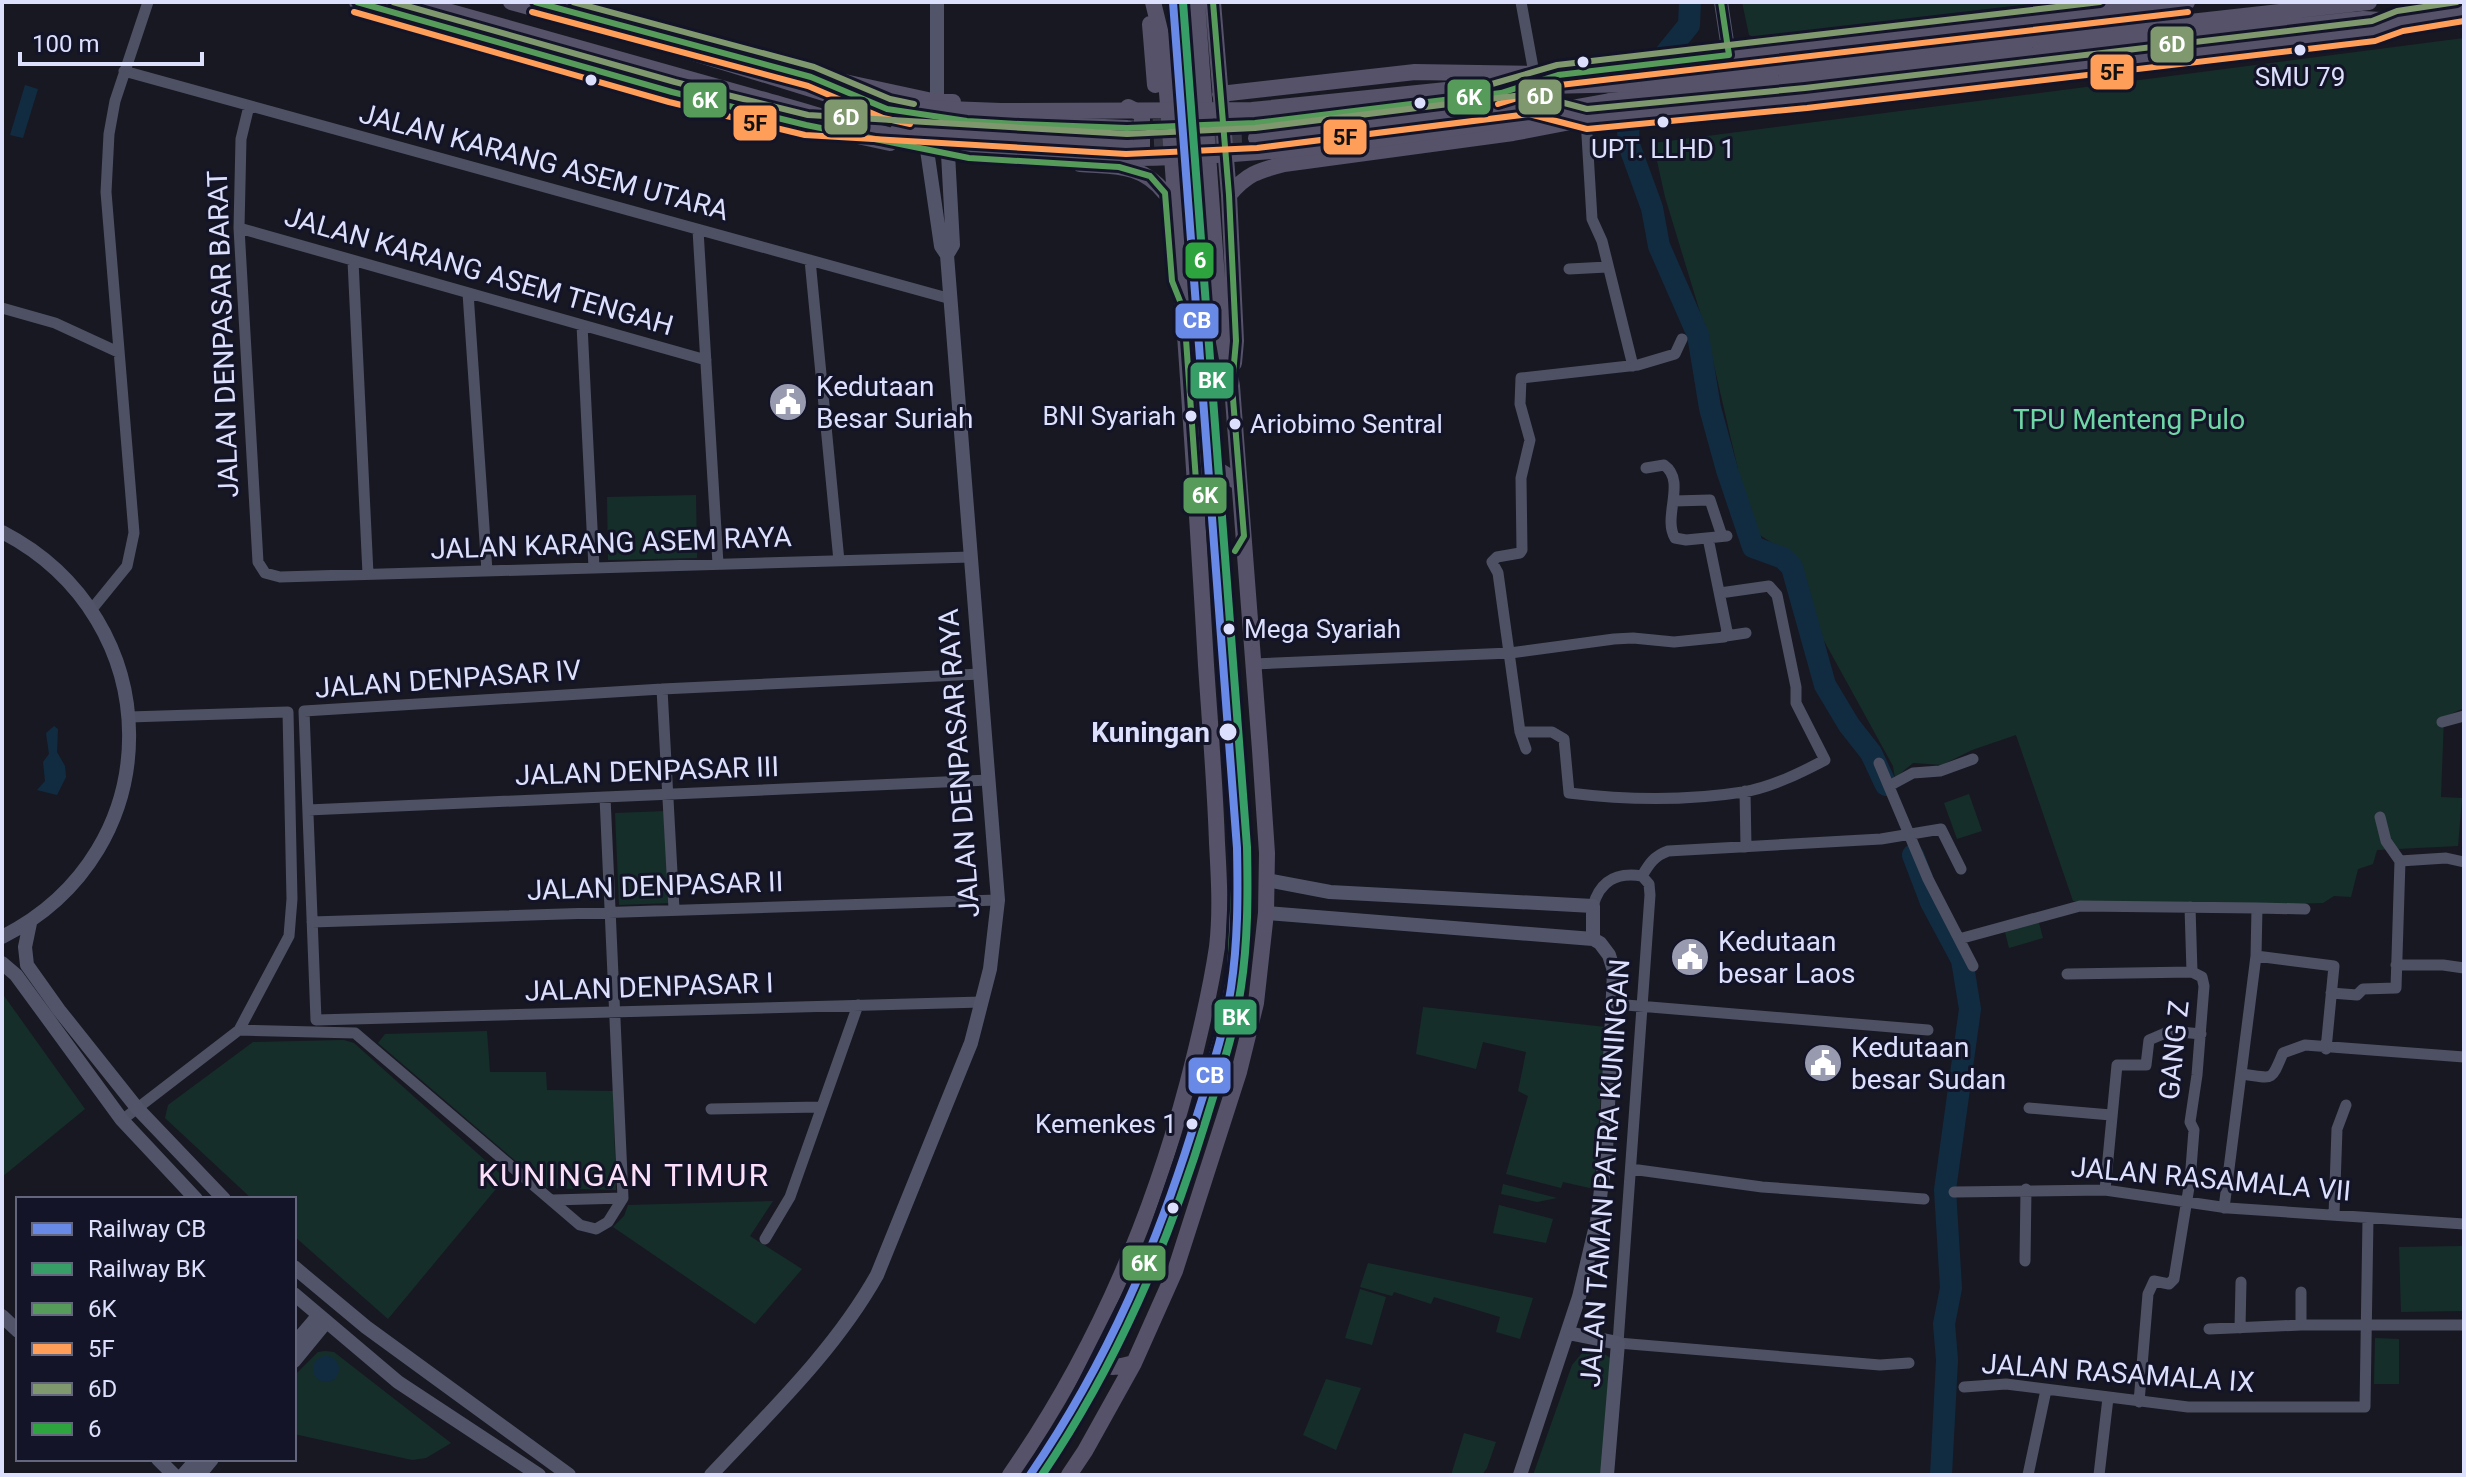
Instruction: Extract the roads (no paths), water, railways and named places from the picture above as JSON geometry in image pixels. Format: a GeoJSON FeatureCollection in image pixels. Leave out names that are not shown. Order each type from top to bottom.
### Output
{"type":"FeatureCollection","features":[{"type":"Feature","properties":{"kind":"main road"},"geometry":{"type":"LineString","coordinates":[[357,2],[672,92],[806,125],[969,158],[1119,167],[1150,176],[1165,193]]}},
{"type":"Feature","properties":{"kind":"main road"},"geometry":{"type":"LineString","coordinates":[[415,2],[906,139],[1002,153],[1108,160],[1299,150],[1460,128],[1610,101],[2345,13],[2369,2]]}},
{"type":"Feature","properties":{"kind":"main road"},"geometry":{"type":"LineString","coordinates":[[511,2],[645,38],[850,101],[921,108],[1088,111],[1252,110],[1466,88],[1634,84],[2345,13],[2363,19],[2400,21],[2464,11]]}},
{"type":"Feature","properties":{"kind":"main road"},"geometry":{"type":"LineString","coordinates":[[535,2],[811,77],[937,102],[1134,108],[1142,114],[1142,153],[1134,161],[1119,167]]}},
{"type":"Feature","properties":{"kind":"main road"},"geometry":{"type":"LineString","coordinates":[[1152,2],[1150,22],[1172,281],[1184,311]]}},
{"type":"Feature","properties":{"kind":"main road"},"geometry":{"type":"LineString","coordinates":[[1010,1475],[1090,1343],[1128,1263],[1178,1119],[1199,1039],[1217,945],[1217,823],[1196,481],[1163,43],[1152,2]]}},
{"type":"Feature","properties":{"kind":"main road"},"geometry":{"type":"LineString","coordinates":[[1069,1475],[1134,1363],[1175,1271],[1232,1098],[1256,1003],[1266,913],[1267,880],[1254,664],[1232,386],[1220,320],[1197,2]]}},
{"type":"Feature","properties":{"kind":"main road"},"geometry":{"type":"LineString","coordinates":[[1213,2],[1229,195],[1236,341],[1232,386]]}},
{"type":"Feature","properties":{"kind":"main road"},"geometry":{"type":"LineString","coordinates":[[1586,119],[1530,104],[1256,131],[1501,93],[1558,75],[2187,2]]}},
{"type":"Feature","properties":{"kind":"main road"},"geometry":{"type":"LineString","coordinates":[[1229,195],[1256,171],[1284,164],[1513,133],[1586,119],[1806,98],[2312,39],[2374,31],[2400,21]]}},
{"type":"Feature","properties":{"kind":"main road"},"geometry":{"type":"LineString","coordinates":[[1220,94],[1415,72],[1558,75]]}},
{"type":"Feature","properties":{"kind":"main road"},"geometry":{"type":"LineString","coordinates":[[806,125],[1127,136],[913,114],[887,109],[811,77]]}},
{"type":"Feature","properties":{"kind":"main road"},"geometry":{"type":"LineString","coordinates":[[1122,107],[1143,101],[1155,80]]}},
{"type":"Feature","properties":{"kind":"main road"},"geometry":{"type":"LineString","coordinates":[[1262,90],[1247,103],[1248,149],[1265,160],[1284,164]]}},
{"type":"Feature","properties":{"kind":"main road"},"geometry":{"type":"LineString","coordinates":[[1196,481],[1217,469],[1239,483]]}},
{"type":"Feature","properties":{"kind":"main road"},"geometry":{"type":"LineString","coordinates":[[1090,1343],[1096,1361],[1102,1365],[1115,1367],[1134,1363]]}},
{"type":"Feature","properties":{"kind":"street"},"geometry":{"type":"LineString","coordinates":[[92,609],[127,566],[133,545],[106,192],[109,134],[115,101],[148,2]]}},
{"type":"Feature","properties":{"kind":"street"},"geometry":{"type":"LineString","coordinates":[[937,2],[937,102]]}},
{"type":"Feature","properties":{"kind":"street"},"geometry":{"type":"LineString","coordinates":[[1521,2],[1534,73]]}},
{"type":"Feature","properties":{"kind":"street"},"geometry":{"type":"LineString","coordinates":[[1721,2],[1729,55]]}},
{"type":"Feature","properties":{"kind":"street","name":"JALAN KARANG ASEM UTARA"},"geometry":{"type":"LineString","coordinates":[[124,71],[951,299]]}},
{"type":"Feature","properties":{"kind":"street","name":"JALAN DENPASAR BARAT"},"geometry":{"type":"LineString","coordinates":[[249,106],[239,153],[239,228],[258,562]]}},
{"type":"Feature","properties":{"kind":"street"},"geometry":{"type":"LineString","coordinates":[[1586,119],[1592,219],[1602,241],[1633,366]]}},
{"type":"Feature","properties":{"kind":"street","name":"JALAN DENPASAR RAYA"},"geometry":{"type":"LineString","coordinates":[[711,1475],[794,1386],[864,1299],[888,1251],[971,1043],[990,969],[998,900],[989,780],[947,255],[941,246],[927,150]]}},
{"type":"Feature","properties":{"kind":"street","name":"JALAN DENPASAR RAYA"},"geometry":{"type":"LineString","coordinates":[[947,255],[953,245],[948,154]]}},
{"type":"Feature","properties":{"kind":"street","name":"JALAN KARANG ASEM TENGAH"},"geometry":{"type":"LineString","coordinates":[[239,228],[706,360]]}},
{"type":"Feature","properties":{"kind":"street"},"geometry":{"type":"LineString","coordinates":[[698,230],[718,564]]}},
{"type":"Feature","properties":{"kind":"street"},"geometry":{"type":"LineString","coordinates":[[810,260],[839,561]]}},
{"type":"Feature","properties":{"kind":"street"},"geometry":{"type":"LineString","coordinates":[[353,261],[368,574]]}},
{"type":"Feature","properties":{"kind":"street"},"geometry":{"type":"LineString","coordinates":[[1569,269],[1607,267]]}},
{"type":"Feature","properties":{"kind":"street"},"geometry":{"type":"LineString","coordinates":[[468,293],[487,571]]}},
{"type":"Feature","properties":{"kind":"street"},"geometry":{"type":"LineString","coordinates":[[2,308],[55,323],[118,352]]}},
{"type":"Feature","properties":{"kind":"street"},"geometry":{"type":"LineString","coordinates":[[582,325],[594,568]]}},
{"type":"Feature","properties":{"kind":"street"},"geometry":{"type":"LineString","coordinates":[[1526,749],[1520,732],[1498,573],[1492,562],[1497,557],[1522,550],[1521,478],[1530,440],[1520,404],[1521,378],[1633,366],[1675,354],[1682,339]]}},
{"type":"Feature","properties":{"kind":"street"},"geometry":{"type":"LineString","coordinates":[[1646,468],[1658,465],[1669,467],[1674,483],[1669,525],[1673,536],[1682,540],[1724,536],[1710,500],[1674,501]]}},
{"type":"Feature","properties":{"kind":"street"},"geometry":{"type":"LineString","coordinates":[[2,532],[26,544],[57,568],[92,609],[118,659],[131,745],[127,777],[116,813],[98,851],[79,879],[51,907],[30,923],[2,937]]}},
{"type":"Feature","properties":{"kind":"street"},"geometry":{"type":"LineString","coordinates":[[1708,538],[1726,636]]}},
{"type":"Feature","properties":{"kind":"street","name":"JALAN KARANG ASEM RAYA"},"geometry":{"type":"LineString","coordinates":[[258,562],[265,573],[280,577],[971,557]]}},
{"type":"Feature","properties":{"kind":"street"},"geometry":{"type":"LineString","coordinates":[[1520,732],[1552,732],[1564,739],[1569,793],[1620,800],[1745,791],[1795,775],[1825,760],[1796,703],[1794,672],[1777,595],[1769,586],[1720,593]]}},
{"type":"Feature","properties":{"kind":"street"},"geometry":{"type":"LineString","coordinates":[[1254,664],[1510,653],[1633,638],[1701,642],[1746,633]]}},
{"type":"Feature","properties":{"kind":"street","name":"JALAN DENPASAR IV"},"geometry":{"type":"LineString","coordinates":[[316,1020],[304,711],[662,689],[980,674]]}},
{"type":"Feature","properties":{"kind":"street"},"geometry":{"type":"LineString","coordinates":[[662,689],[674,909]]}},
{"type":"Feature","properties":{"kind":"street"},"geometry":{"type":"LineString","coordinates":[[122,1120],[239,1030],[289,936],[291,920],[288,712],[129,717]]}},
{"type":"Feature","properties":{"kind":"street"},"geometry":{"type":"LineString","coordinates":[[2442,722],[2464,716]]}},
{"type":"Feature","properties":{"kind":"street"},"geometry":{"type":"LineString","coordinates":[[1889,786],[1913,773],[1940,771],[1973,759]]}},
{"type":"Feature","properties":{"kind":"street"},"geometry":{"type":"LineString","coordinates":[[1879,763],[1905,835],[1973,966]]}},
{"type":"Feature","properties":{"kind":"street","name":"JALAN DENPASAR III"},"geometry":{"type":"LineString","coordinates":[[308,810],[989,780]]}},
{"type":"Feature","properties":{"kind":"street"},"geometry":{"type":"LineString","coordinates":[[1745,791],[1746,847]]}},
{"type":"Feature","properties":{"kind":"street"},"geometry":{"type":"LineString","coordinates":[[239,1030],[355,1033],[580,1225],[596,1229],[608,1222],[623,1198],[605,797]]}},
{"type":"Feature","properties":{"kind":"street"},"geometry":{"type":"LineString","coordinates":[[2331,993],[2357,995],[2363,989],[2396,988],[2400,861],[2386,841],[2380,817]]}},
{"type":"Feature","properties":{"kind":"street"},"geometry":{"type":"LineString","coordinates":[[1266,913],[1593,939],[1593,906],[1598,890],[1618,875],[1642,876],[1658,854],[1668,851],[1905,835],[1941,829],[1961,869]]}},
{"type":"Feature","properties":{"kind":"street"},"geometry":{"type":"LineString","coordinates":[[2400,861],[2446,858],[2464,862]]}},
{"type":"Feature","properties":{"kind":"street","name":"JALAN TAMAN PATRA KUNINGAN"},"geometry":{"type":"LineString","coordinates":[[1607,1475],[1644,1009],[1650,895],[1649,884],[1642,876]]}},
{"type":"Feature","properties":{"kind":"street"},"geometry":{"type":"LineString","coordinates":[[1267,880],[1330,892],[1593,906]]}},
{"type":"Feature","properties":{"kind":"street","name":"JALAN DENPASAR II"},"geometry":{"type":"LineString","coordinates":[[312,922],[998,900]]}},
{"type":"Feature","properties":{"kind":"street"},"geometry":{"type":"LineString","coordinates":[[1959,939],[2080,906],[2305,909]]}},
{"type":"Feature","properties":{"kind":"street","name":"GANG Z"},"geometry":{"type":"LineString","coordinates":[[2139,1402],[2148,1294],[2154,1281],[2169,1284],[2174,1279],[2187,1203],[2194,1130],[2190,1122],[2204,982],[2192,972],[2190,907]]}},
{"type":"Feature","properties":{"kind":"street"},"geometry":{"type":"LineString","coordinates":[[2224,1208],[2256,956],[2257,908]]}},
{"type":"Feature","properties":{"kind":"street"},"geometry":{"type":"LineString","coordinates":[[30,923],[25,947],[27,965],[137,1108],[222,1197]]}},
{"type":"Feature","properties":{"kind":"street","name":"JALAN TAMAN PATRA KUNINGAN"},"geometry":{"type":"LineString","coordinates":[[1520,1475],[1588,1269],[1597,1221],[1606,1151],[1614,1004],[1612,963],[1604,948],[1593,939]]}},
{"type":"Feature","properties":{"kind":"street"},"geometry":{"type":"LineString","coordinates":[[2256,956],[2334,966],[2326,1049]]}},
{"type":"Feature","properties":{"kind":"street"},"geometry":{"type":"LineString","coordinates":[[2,963],[16,975],[122,1120],[194,1197]]}},
{"type":"Feature","properties":{"kind":"street"},"geometry":{"type":"LineString","coordinates":[[2396,965],[2464,968]]}},
{"type":"Feature","properties":{"kind":"street"},"geometry":{"type":"LineString","coordinates":[[2067,974],[2192,972]]}},
{"type":"Feature","properties":{"kind":"street","name":"JALAN DENPASAR I"},"geometry":{"type":"LineString","coordinates":[[316,1020],[982,1002]]}},
{"type":"Feature","properties":{"kind":"street"},"geometry":{"type":"LineString","coordinates":[[1614,1004],[1644,1009],[1928,1030]]}},
{"type":"Feature","properties":{"kind":"street"},"geometry":{"type":"LineString","coordinates":[[765,1239],[790,1197],[858,1005]]}},
{"type":"Feature","properties":{"kind":"street"},"geometry":{"type":"LineString","coordinates":[[2105,1190],[2117,1065],[2146,1065],[2149,1040],[2164,1032],[2201,1034]]}},
{"type":"Feature","properties":{"kind":"street"},"geometry":{"type":"LineString","coordinates":[[2241,1074],[2276,1074],[2282,1055],[2297,1046],[2464,1057]]}},
{"type":"Feature","properties":{"kind":"street"},"geometry":{"type":"LineString","coordinates":[[2334,1215],[2337,1129],[2346,1105]]}},
{"type":"Feature","properties":{"kind":"street"},"geometry":{"type":"LineString","coordinates":[[711,1109],[821,1107]]}},
{"type":"Feature","properties":{"kind":"street"},"geometry":{"type":"LineString","coordinates":[[2029,1108],[2111,1115]]}},
{"type":"Feature","properties":{"kind":"street"},"geometry":{"type":"LineString","coordinates":[[1631,1169],[1762,1187],[1924,1199]]}},
{"type":"Feature","properties":{"kind":"street"},"geometry":{"type":"LineString","coordinates":[[2025,1261],[2026,1189]]}},
{"type":"Feature","properties":{"kind":"street","name":"JALAN RASAMALA VII"},"geometry":{"type":"LineString","coordinates":[[1954,1192],[2105,1190],[2224,1208],[2464,1224]]}},
{"type":"Feature","properties":{"kind":"street"},"geometry":{"type":"LineString","coordinates":[[553,1200],[623,1198]]}},
{"type":"Feature","properties":{"kind":"street"},"geometry":{"type":"LineString","coordinates":[[2366,1326],[2368,1218]]}},
{"type":"Feature","properties":{"kind":"street"},"geometry":{"type":"LineString","coordinates":[[296,1269],[377,1335],[569,1475]]}},
{"type":"Feature","properties":{"kind":"street"},"geometry":{"type":"LineString","coordinates":[[2240,1328],[2241,1282]]}},
{"type":"Feature","properties":{"kind":"street"},"geometry":{"type":"LineString","coordinates":[[2301,1292],[2301,1325]]}},
{"type":"Feature","properties":{"kind":"street"},"geometry":{"type":"LineString","coordinates":[[296,1296],[398,1382],[539,1475]]}},
{"type":"Feature","properties":{"kind":"street"},"geometry":{"type":"LineString","coordinates":[[296,1342],[322,1319]]}},
{"type":"Feature","properties":{"kind":"street"},"geometry":{"type":"LineString","coordinates":[[296,1358],[322,1319]]}},
{"type":"Feature","properties":{"kind":"street"},"geometry":{"type":"LineString","coordinates":[[2209,1329],[2301,1325],[2464,1325]]}},
{"type":"Feature","properties":{"kind":"street","name":"JALAN RASAMALA IX"},"geometry":{"type":"LineString","coordinates":[[1964,1387],[2006,1384],[2188,1407],[2365,1407],[2366,1326]]}},
{"type":"Feature","properties":{"kind":"street"},"geometry":{"type":"LineString","coordinates":[[1568,1333],[1618,1343],[1880,1365],[1909,1363]]}},
{"type":"Feature","properties":{"kind":"street"},"geometry":{"type":"LineString","coordinates":[[2028,1475],[2046,1390]]}},
{"type":"Feature","properties":{"kind":"street"},"geometry":{"type":"LineString","coordinates":[[2099,1475],[2108,1398]]}},
{"type":"Feature","properties":{"kind":"water"},"geometry":{"type":"Polygon","coordinates":[[[25,85],[38,89],[23,138],[10,135],[25,85]]]}},
{"type":"Feature","properties":{"kind":"water"},"geometry":{"type":"Polygon","coordinates":[[[54,726],[58,729],[57,752],[65,766],[66,777],[57,795],[37,790],[45,781],[43,762],[49,754],[46,733],[54,726]]]}},
{"type":"Feature","properties":{"kind":"water"},"geometry":{"type":"Polygon","coordinates":[[[326,1356],[335,1360],[339,1369],[335,1378],[326,1382],[317,1378],[313,1369],[317,1360],[326,1356]]]}},
{"type":"Feature","properties":{"kind":"waterway"},"geometry":{"type":"LineString","coordinates":[[1663,57],[1689,25],[1690,2]]}},
{"type":"Feature","properties":{"kind":"waterway"},"geometry":{"type":"LineString","coordinates":[[1633,117],[1628,130],[1629,145],[1652,208],[1659,246],[1698,335],[1710,408],[1753,547],[1783,558],[1792,567],[1825,685],[1849,725],[1871,753],[1886,785]]}},
{"type":"Feature","properties":{"kind":"waterway"},"geometry":{"type":"LineString","coordinates":[[1913,855],[1931,902],[1962,960],[1970,1009],[1945,1190],[1951,1288],[1944,1324],[1947,1360],[1941,1475]]}},
{"type":"Feature","properties":{"kind":"tunnel"},"geometry":{"type":"LineString","coordinates":[[1129,128],[1255,123]]}},
{"type":"Feature","properties":{"kind":"tunnel"},"geometry":{"type":"LineString","coordinates":[[1130,144],[1256,138]]}},
{"type":"Feature","properties":{"kind":"rail line","name":"CB"},"geometry":{"type":"LineString","coordinates":[[1030,1475],[1084,1389],[1148,1255],[1217,1050],[1228,1004],[1235,953],[1237,848],[1173,2]]}},
{"type":"Feature","properties":{"kind":"rail line","name":"BK"},"geometry":{"type":"LineString","coordinates":[[1042,1475],[1117,1347],[1175,1211],[1231,1036],[1245,952],[1247,847],[1183,2]]}},
{"type":"Feature","properties":{"kind":"place","name":"SMU 79"},"geometry":{"type":"Point","coordinates":[2300,50]}},
{"type":"Feature","properties":{"kind":"place","name":"UPT. LLHD 1"},"geometry":{"type":"Point","coordinates":[1663,122]}},
{"type":"Feature","properties":{"kind":"place","name":"Kedutaan Besar Suriah"},"geometry":{"type":"Point","coordinates":[788,402]}},
{"type":"Feature","properties":{"kind":"place","name":"BNI Syariah"},"geometry":{"type":"Point","coordinates":[1191,416]}},
{"type":"Feature","properties":{"kind":"place","name":"Ariobimo Sentral"},"geometry":{"type":"Point","coordinates":[1235,424]}},
{"type":"Feature","properties":{"kind":"place","name":"Mega Syariah"},"geometry":{"type":"Point","coordinates":[1229,629]}},
{"type":"Feature","properties":{"kind":"place","name":"Kuningan"},"geometry":{"type":"Point","coordinates":[1228,732]}},
{"type":"Feature","properties":{"kind":"place","name":"Kedutaan besar Laos"},"geometry":{"type":"Point","coordinates":[1690,957]}},
{"type":"Feature","properties":{"kind":"place","name":"Kedutaan besar Sudan"},"geometry":{"type":"Point","coordinates":[1823,1063]}},
{"type":"Feature","properties":{"kind":"place","name":"Kemenkes 1"},"geometry":{"type":"Point","coordinates":[1192,1124]}},
{"type":"Feature","properties":{"kind":"district","name":"KUNINGAN TIMUR"},"geometry":{"type":"Point","coordinates":[624,1175]}},
{"type":"Feature","properties":{"kind":"park label","name":"TPU Menteng Pulo"},"geometry":{"type":"Point","coordinates":[2129,419]}}]}
